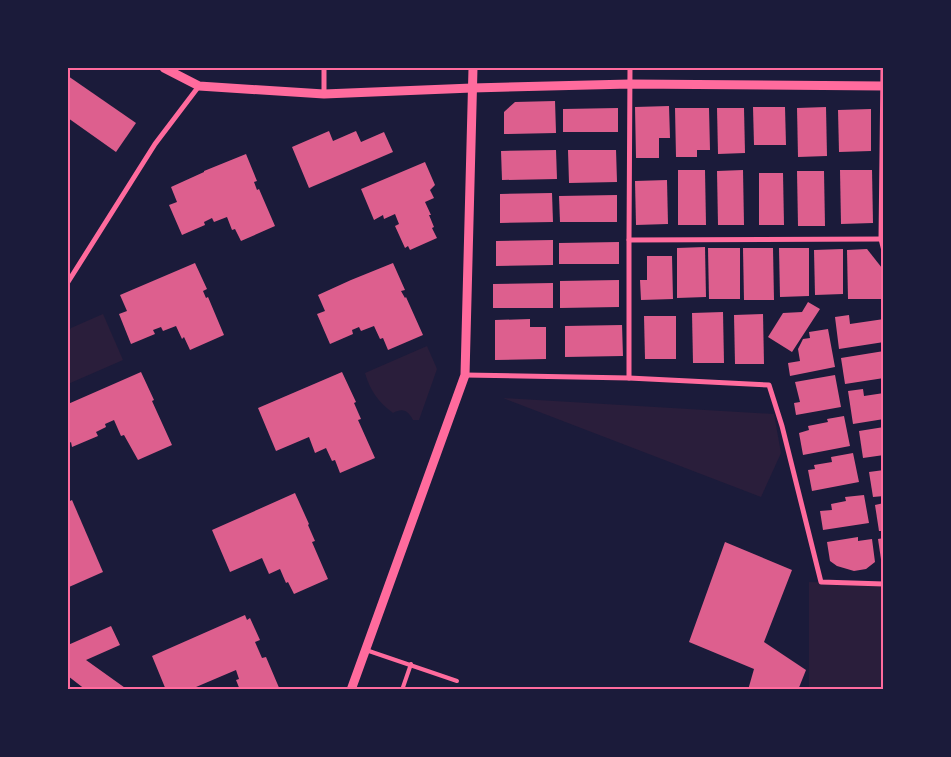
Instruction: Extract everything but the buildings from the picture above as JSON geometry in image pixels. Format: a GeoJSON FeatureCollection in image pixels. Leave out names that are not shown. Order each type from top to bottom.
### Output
{"type":"FeatureCollection","features":[{"type":"Feature","properties":{"kind":"street"},"geometry":{"type":"LineString","coordinates":[[164,68],[198,86],[324,94],[630,84],[883,86]]}},
{"type":"Feature","properties":{"kind":"street"},"geometry":{"type":"LineString","coordinates":[[324,68],[324,94]]}},
{"type":"Feature","properties":{"kind":"street"},"geometry":{"type":"LineString","coordinates":[[351,690],[465,375],[473,68]]}},
{"type":"Feature","properties":{"kind":"street"},"geometry":{"type":"LineString","coordinates":[[629,378],[630,68]]}},
{"type":"Feature","properties":{"kind":"street"},"geometry":{"type":"LineString","coordinates":[[883,68],[882,239],[884,251]]}},
{"type":"Feature","properties":{"kind":"street"},"geometry":{"type":"LineString","coordinates":[[68,282],[155,144],[198,86]]}},
{"type":"Feature","properties":{"kind":"street"},"geometry":{"type":"LineString","coordinates":[[629,240],[882,239]]}},
{"type":"Feature","properties":{"kind":"street"},"geometry":{"type":"LineString","coordinates":[[465,375],[629,378],[769,385],[782,426],[821,582],[884,584]]}},
{"type":"Feature","properties":{"kind":"lane"},"geometry":{"type":"LineString","coordinates":[[366,650],[456,681]]}},
{"type":"Feature","properties":{"kind":"lane"},"geometry":{"type":"LineString","coordinates":[[402,690],[411,664]]}},
{"type":"Feature","properties":{"kind":"shaded area"},"geometry":{"type":"Polygon","coordinates":[[[103,314],[123,360],[68,384],[68,333],[71,328],[103,314]]]}},
{"type":"Feature","properties":{"kind":"shaded area"},"geometry":{"type":"Polygon","coordinates":[[[427,346],[437,369],[419,420],[413,420],[407,412],[402,410],[393,413],[383,404],[369,385],[365,373],[427,346]]]}},
{"type":"Feature","properties":{"kind":"shaded area"},"geometry":{"type":"Polygon","coordinates":[[[503,398],[774,414],[781,453],[761,497],[503,398]]]}},
{"type":"Feature","properties":{"kind":"shaded area"},"geometry":{"type":"Polygon","coordinates":[[[809,582],[883,584],[883,689],[809,689],[809,582]]]}}]}
